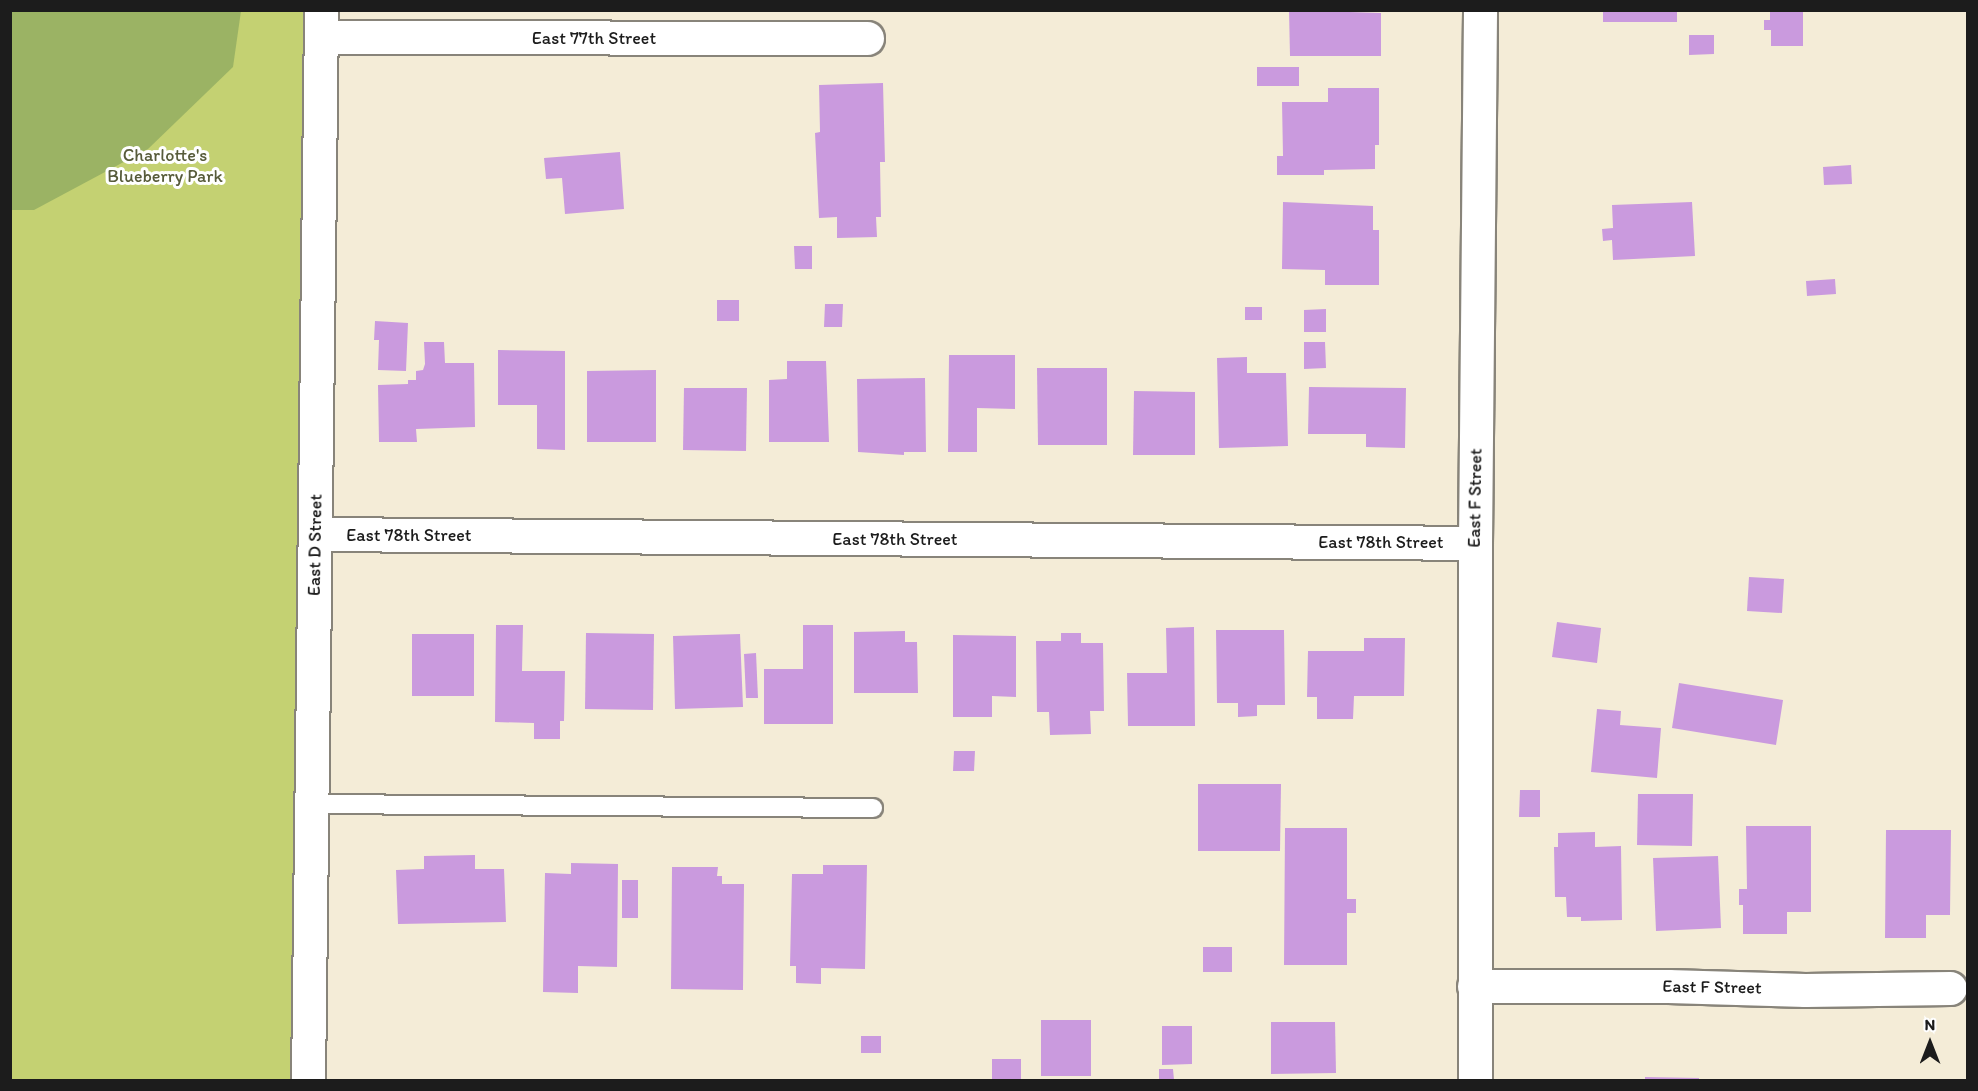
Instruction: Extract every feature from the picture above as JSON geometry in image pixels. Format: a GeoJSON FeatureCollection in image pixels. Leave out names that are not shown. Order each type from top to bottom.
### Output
{"type":"FeatureCollection","features":[{"type":"Feature","properties":{"kind":"street","name":"East F Street"},"geometry":{"type":"LineString","coordinates":[[1475,1080],[1475,543],[1480,10]]}},
{"type":"Feature","properties":{"kind":"street","name":"East 77th Street"},"geometry":{"type":"LineString","coordinates":[[321,24],[867,38]]}},
{"type":"Feature","properties":{"kind":"street","name":"East D Street"},"geometry":{"type":"LineString","coordinates":[[308,1080],[321,24]]}},
{"type":"Feature","properties":{"kind":"street","name":"East 78th Street"},"geometry":{"type":"LineString","coordinates":[[315,534],[1475,543]]}},
{"type":"Feature","properties":{"kind":"street","name":"East F Street"},"geometry":{"type":"LineString","coordinates":[[1474,986],[1668,986],[1805,990],[1950,988]]}},
{"type":"Feature","properties":{"kind":"lane"},"geometry":{"type":"LineString","coordinates":[[312,804],[873,808]]}},
{"type":"Feature","properties":{"kind":"green space"},"geometry":{"type":"Polygon","coordinates":[[[11,10],[241,11],[233,67],[148,149],[34,210],[11,210],[11,10]]]}},
{"type":"Feature","properties":{"kind":"green space","name":"Charlotte's Blueberry Park"},"geometry":{"type":"Polygon","coordinates":[[[10,11],[321,11],[308,1080],[11,1080],[10,11]]]}},
{"type":"Feature","properties":{"kind":"building"},"geometry":{"type":"Polygon","coordinates":[[[1289,10],[1381,13],[1381,56],[1290,56],[1289,10]]]}},
{"type":"Feature","properties":{"kind":"building"},"geometry":{"type":"Polygon","coordinates":[[[1603,10],[1677,10],[1677,22],[1603,22],[1603,10]]]}},
{"type":"Feature","properties":{"kind":"building"},"geometry":{"type":"Polygon","coordinates":[[[1770,10],[1803,10],[1803,46],[1771,46],[1771,30],[1764,30],[1764,20],[1770,20],[1770,10]]]}},
{"type":"Feature","properties":{"kind":"building"},"geometry":{"type":"Polygon","coordinates":[[[1689,35],[1714,35],[1714,54],[1689,55],[1689,35]]]}},
{"type":"Feature","properties":{"kind":"building"},"geometry":{"type":"Polygon","coordinates":[[[1257,67],[1299,67],[1299,86],[1257,86],[1257,67]]]}},
{"type":"Feature","properties":{"kind":"building"},"geometry":{"type":"Polygon","coordinates":[[[883,83],[885,162],[880,162],[881,217],[876,217],[877,237],[837,238],[837,217],[819,218],[815,133],[820,132],[819,85],[883,83]]]}},
{"type":"Feature","properties":{"kind":"building"},"geometry":{"type":"Polygon","coordinates":[[[1328,88],[1379,88],[1379,145],[1375,145],[1375,169],[1324,170],[1324,175],[1277,175],[1277,156],[1283,156],[1282,102],[1328,102],[1328,88]]]}},
{"type":"Feature","properties":{"kind":"building"},"geometry":{"type":"Polygon","coordinates":[[[620,152],[624,209],[565,214],[562,178],[546,179],[544,158],[620,152]]]}},
{"type":"Feature","properties":{"kind":"building"},"geometry":{"type":"Polygon","coordinates":[[[1851,165],[1852,184],[1824,185],[1823,167],[1851,165]]]}},
{"type":"Feature","properties":{"kind":"building"},"geometry":{"type":"Polygon","coordinates":[[[1283,202],[1373,206],[1373,230],[1379,230],[1379,285],[1325,285],[1325,270],[1282,269],[1283,202]]]}},
{"type":"Feature","properties":{"kind":"building"},"geometry":{"type":"Polygon","coordinates":[[[1692,202],[1695,256],[1613,260],[1612,240],[1603,241],[1602,229],[1613,228],[1612,205],[1692,202]]]}},
{"type":"Feature","properties":{"kind":"building"},"geometry":{"type":"Polygon","coordinates":[[[794,246],[812,246],[812,269],[795,269],[794,246]]]}},
{"type":"Feature","properties":{"kind":"building"},"geometry":{"type":"Polygon","coordinates":[[[1835,279],[1836,294],[1807,296],[1806,281],[1835,279]]]}},
{"type":"Feature","properties":{"kind":"building"},"geometry":{"type":"Polygon","coordinates":[[[717,300],[739,300],[739,321],[717,321],[717,300]]]}},
{"type":"Feature","properties":{"kind":"building"},"geometry":{"type":"Polygon","coordinates":[[[825,304],[843,304],[842,327],[824,327],[825,304]]]}},
{"type":"Feature","properties":{"kind":"building"},"geometry":{"type":"Polygon","coordinates":[[[1245,307],[1262,307],[1262,320],[1245,320],[1245,307]]]}},
{"type":"Feature","properties":{"kind":"building"},"geometry":{"type":"Polygon","coordinates":[[[1326,309],[1326,332],[1304,332],[1304,310],[1326,309]]]}},
{"type":"Feature","properties":{"kind":"building"},"geometry":{"type":"Polygon","coordinates":[[[375,321],[408,323],[406,371],[378,370],[379,340],[374,340],[375,321]]]}},
{"type":"Feature","properties":{"kind":"building"},"geometry":{"type":"Polygon","coordinates":[[[424,342],[444,342],[445,363],[474,363],[475,427],[416,429],[417,442],[379,442],[378,385],[408,384],[408,380],[416,380],[416,371],[423,370],[425,364],[424,342]]]}},
{"type":"Feature","properties":{"kind":"building"},"geometry":{"type":"Polygon","coordinates":[[[1304,342],[1325,342],[1326,368],[1304,369],[1304,342]]]}},
{"type":"Feature","properties":{"kind":"building"},"geometry":{"type":"Polygon","coordinates":[[[498,350],[565,351],[565,450],[537,449],[537,405],[498,405],[498,350]]]}},
{"type":"Feature","properties":{"kind":"building"},"geometry":{"type":"Polygon","coordinates":[[[949,355],[1015,355],[1015,409],[977,408],[977,452],[948,452],[949,355]]]}},
{"type":"Feature","properties":{"kind":"building"},"geometry":{"type":"Polygon","coordinates":[[[1247,357],[1247,373],[1286,373],[1288,446],[1219,448],[1217,358],[1247,357]]]}},
{"type":"Feature","properties":{"kind":"building"},"geometry":{"type":"Polygon","coordinates":[[[787,361],[826,361],[829,442],[769,442],[769,380],[787,379],[787,361]]]}},
{"type":"Feature","properties":{"kind":"building"},"geometry":{"type":"Polygon","coordinates":[[[1037,368],[1107,368],[1107,445],[1038,445],[1037,368]]]}},
{"type":"Feature","properties":{"kind":"building"},"geometry":{"type":"Polygon","coordinates":[[[656,370],[656,442],[587,442],[587,371],[656,370]]]}},
{"type":"Feature","properties":{"kind":"building"},"geometry":{"type":"Polygon","coordinates":[[[925,378],[926,452],[904,452],[904,455],[858,452],[857,379],[925,378]]]}},
{"type":"Feature","properties":{"kind":"building"},"geometry":{"type":"Polygon","coordinates":[[[1309,387],[1406,388],[1405,448],[1366,447],[1366,434],[1308,434],[1309,387]]]}},
{"type":"Feature","properties":{"kind":"building"},"geometry":{"type":"Polygon","coordinates":[[[684,388],[747,388],[746,451],[683,450],[684,388]]]}},
{"type":"Feature","properties":{"kind":"building"},"geometry":{"type":"Polygon","coordinates":[[[1134,391],[1195,392],[1195,455],[1133,455],[1134,391]]]}},
{"type":"Feature","properties":{"kind":"building"},"geometry":{"type":"Polygon","coordinates":[[[1749,577],[1784,579],[1782,613],[1747,611],[1749,577]]]}},
{"type":"Feature","properties":{"kind":"building"},"geometry":{"type":"Polygon","coordinates":[[[1557,622],[1601,628],[1597,663],[1552,657],[1557,622]]]}},
{"type":"Feature","properties":{"kind":"building"},"geometry":{"type":"Polygon","coordinates":[[[496,625],[523,625],[522,671],[565,671],[564,721],[560,721],[560,739],[534,739],[534,723],[495,722],[496,625]]]}},
{"type":"Feature","properties":{"kind":"building"},"geometry":{"type":"Polygon","coordinates":[[[803,625],[833,625],[833,724],[764,724],[764,669],[803,669],[803,625]]]}},
{"type":"Feature","properties":{"kind":"building"},"geometry":{"type":"Polygon","coordinates":[[[1194,627],[1195,726],[1128,726],[1127,673],[1167,673],[1166,628],[1194,627]]]}},
{"type":"Feature","properties":{"kind":"building"},"geometry":{"type":"Polygon","coordinates":[[[1216,630],[1284,630],[1285,705],[1257,705],[1257,716],[1238,717],[1238,703],[1217,703],[1216,630]]]}},
{"type":"Feature","properties":{"kind":"building"},"geometry":{"type":"Polygon","coordinates":[[[905,631],[905,642],[917,642],[918,693],[854,693],[854,632],[905,631]]]}},
{"type":"Feature","properties":{"kind":"building"},"geometry":{"type":"Polygon","coordinates":[[[586,633],[654,634],[653,710],[585,709],[586,633]]]}},
{"type":"Feature","properties":{"kind":"building"},"geometry":{"type":"Polygon","coordinates":[[[1061,633],[1081,633],[1081,643],[1103,643],[1104,711],[1090,711],[1091,734],[1050,735],[1049,712],[1037,712],[1036,641],[1061,641],[1061,633]]]}},
{"type":"Feature","properties":{"kind":"building"},"geometry":{"type":"Polygon","coordinates":[[[412,634],[474,634],[474,696],[412,696],[412,634]]]}},
{"type":"Feature","properties":{"kind":"building"},"geometry":{"type":"Polygon","coordinates":[[[740,634],[743,707],[675,709],[673,636],[740,634]]]}},
{"type":"Feature","properties":{"kind":"building"},"geometry":{"type":"Polygon","coordinates":[[[953,635],[1016,636],[1016,697],[992,696],[992,717],[953,717],[953,635]]]}},
{"type":"Feature","properties":{"kind":"building"},"geometry":{"type":"Polygon","coordinates":[[[1364,638],[1405,638],[1404,696],[1354,696],[1353,719],[1317,719],[1317,697],[1307,697],[1308,651],[1364,651],[1364,638]]]}},
{"type":"Feature","properties":{"kind":"building"},"geometry":{"type":"Polygon","coordinates":[[[756,653],[758,698],[746,698],[744,654],[756,653]]]}},
{"type":"Feature","properties":{"kind":"building"},"geometry":{"type":"Polygon","coordinates":[[[1679,683],[1783,700],[1776,745],[1672,728],[1679,683]]]}},
{"type":"Feature","properties":{"kind":"building"},"geometry":{"type":"Polygon","coordinates":[[[1597,709],[1621,711],[1620,725],[1661,728],[1657,778],[1591,772],[1597,709]]]}},
{"type":"Feature","properties":{"kind":"building"},"geometry":{"type":"Polygon","coordinates":[[[954,751],[975,751],[974,771],[953,771],[954,751]]]}},
{"type":"Feature","properties":{"kind":"building"},"geometry":{"type":"Polygon","coordinates":[[[1198,784],[1281,784],[1280,851],[1198,851],[1198,784]]]}},
{"type":"Feature","properties":{"kind":"building"},"geometry":{"type":"Polygon","coordinates":[[[1520,790],[1540,790],[1540,817],[1519,817],[1520,790]]]}},
{"type":"Feature","properties":{"kind":"building"},"geometry":{"type":"Polygon","coordinates":[[[1638,794],[1693,794],[1692,846],[1637,845],[1638,794]]]}},
{"type":"Feature","properties":{"kind":"building"},"geometry":{"type":"Polygon","coordinates":[[[1746,826],[1811,826],[1811,912],[1787,912],[1787,934],[1743,934],[1743,905],[1739,905],[1739,889],[1747,889],[1746,826]]]}},
{"type":"Feature","properties":{"kind":"building"},"geometry":{"type":"Polygon","coordinates":[[[1285,828],[1347,828],[1347,899],[1356,899],[1356,913],[1347,913],[1347,965],[1284,965],[1285,828]]]}},
{"type":"Feature","properties":{"kind":"building"},"geometry":{"type":"Polygon","coordinates":[[[1886,830],[1951,830],[1950,915],[1926,915],[1926,938],[1885,938],[1886,830]]]}},
{"type":"Feature","properties":{"kind":"building"},"geometry":{"type":"Polygon","coordinates":[[[1595,832],[1595,847],[1621,846],[1622,920],[1581,921],[1581,917],[1567,917],[1566,897],[1555,897],[1554,847],[1558,847],[1558,833],[1595,832]]]}},
{"type":"Feature","properties":{"kind":"building"},"geometry":{"type":"Polygon","coordinates":[[[475,855],[475,869],[504,869],[506,922],[398,924],[396,870],[424,869],[424,856],[475,855]]]}},
{"type":"Feature","properties":{"kind":"building"},"geometry":{"type":"Polygon","coordinates":[[[1718,856],[1721,928],[1656,931],[1653,858],[1718,856]]]}},
{"type":"Feature","properties":{"kind":"building"},"geometry":{"type":"Polygon","coordinates":[[[571,863],[618,864],[617,967],[578,966],[578,993],[543,992],[545,873],[571,874],[571,863]]]}},
{"type":"Feature","properties":{"kind":"building"},"geometry":{"type":"Polygon","coordinates":[[[823,865],[867,865],[865,969],[821,968],[821,984],[796,983],[796,966],[790,966],[792,874],[823,874],[823,865]]]}},
{"type":"Feature","properties":{"kind":"building"},"geometry":{"type":"Polygon","coordinates":[[[672,867],[718,867],[717,876],[722,876],[722,884],[744,884],[743,990],[671,989],[672,867]]]}},
{"type":"Feature","properties":{"kind":"building"},"geometry":{"type":"Polygon","coordinates":[[[622,880],[638,880],[638,918],[622,918],[622,880]]]}},
{"type":"Feature","properties":{"kind":"building"},"geometry":{"type":"Polygon","coordinates":[[[1203,947],[1232,947],[1232,972],[1203,972],[1203,947]]]}},
{"type":"Feature","properties":{"kind":"building"},"geometry":{"type":"Polygon","coordinates":[[[1041,1020],[1091,1020],[1091,1076],[1041,1076],[1041,1020]]]}},
{"type":"Feature","properties":{"kind":"building"},"geometry":{"type":"Polygon","coordinates":[[[1271,1022],[1335,1022],[1336,1073],[1271,1074],[1271,1022]]]}},
{"type":"Feature","properties":{"kind":"building"},"geometry":{"type":"Polygon","coordinates":[[[1162,1026],[1192,1026],[1192,1064],[1162,1065],[1162,1026]]]}},
{"type":"Feature","properties":{"kind":"building"},"geometry":{"type":"Polygon","coordinates":[[[861,1036],[881,1036],[881,1053],[861,1053],[861,1036]]]}},
{"type":"Feature","properties":{"kind":"building"},"geometry":{"type":"Polygon","coordinates":[[[992,1059],[1021,1059],[1021,1080],[992,1080],[992,1059]]]}},
{"type":"Feature","properties":{"kind":"building"},"geometry":{"type":"Polygon","coordinates":[[[1159,1069],[1173,1069],[1174,1080],[1159,1080],[1159,1069]]]}},
{"type":"Feature","properties":{"kind":"building"},"geometry":{"type":"Polygon","coordinates":[[[1645,1077],[1699,1078],[1699,1080],[1645,1080],[1645,1077]]]}}]}
